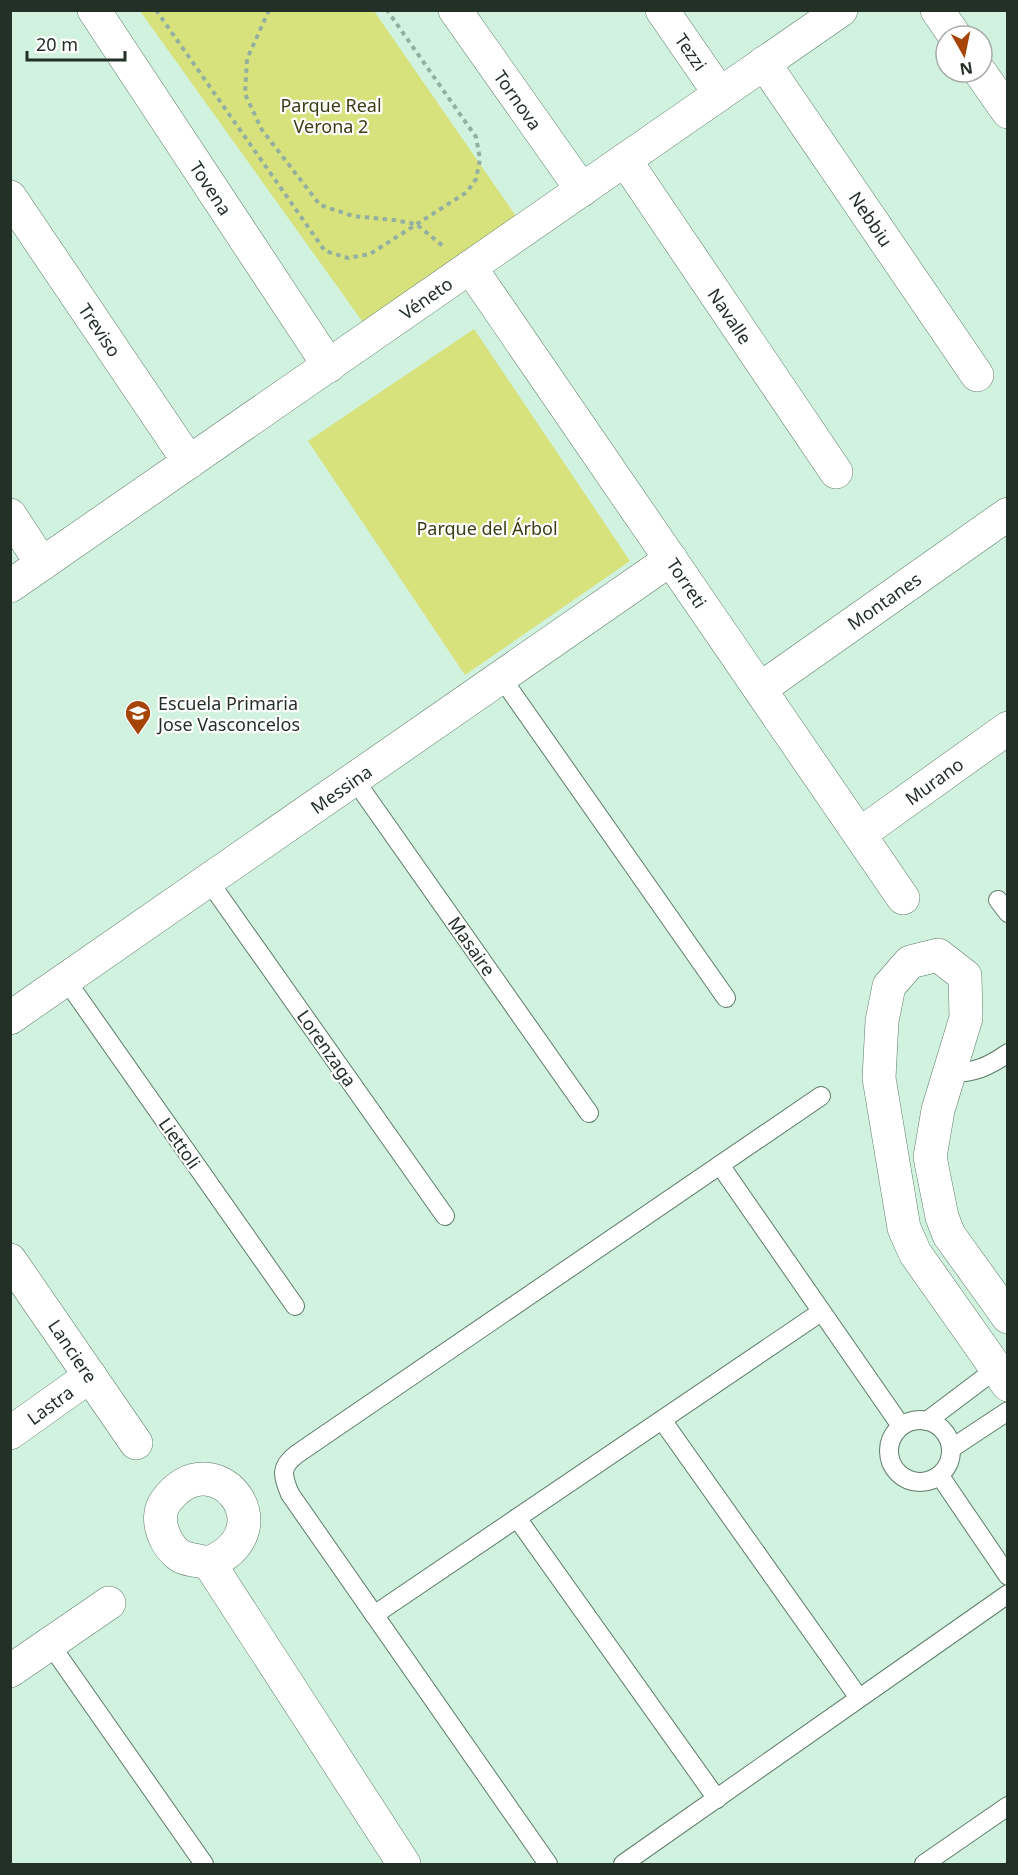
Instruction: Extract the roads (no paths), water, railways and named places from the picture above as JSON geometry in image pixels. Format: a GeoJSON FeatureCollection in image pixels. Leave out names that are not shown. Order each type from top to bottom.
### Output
{"type":"FeatureCollection","features":[{"type":"Feature","properties":{"kind":"street","name":"Tovena"},"geometry":{"type":"LineString","coordinates":[[94,10],[329,366]]}},
{"type":"Feature","properties":{"kind":"street","name":"Tornova"},"geometry":{"type":"LineString","coordinates":[[455,10],[582,190]]}},
{"type":"Feature","properties":{"kind":"street","name":"Tezzi"},"geometry":{"type":"LineString","coordinates":[[662,10],[720,94]]}},
{"type":"Feature","properties":{"kind":"street","name":"Véneto"},"geometry":{"type":"LineString","coordinates":[[10,586],[841,10]]}},
{"type":"Feature","properties":{"kind":"street"},"geometry":{"type":"LineString","coordinates":[[937,10],[947,24]]}},
{"type":"Feature","properties":{"kind":"street","name":"Nebbiu"},"geometry":{"type":"LineString","coordinates":[[764,63],[977,375]]}},
{"type":"Feature","properties":{"kind":"street"},"geometry":{"type":"LineString","coordinates":[[988,84],[1008,112]]}},
{"type":"Feature","properties":{"kind":"street","name":"Navalle"},"geometry":{"type":"LineString","coordinates":[[625,160],[836,472]]}},
{"type":"Feature","properties":{"kind":"street","name":"Treviso"},"geometry":{"type":"LineString","coordinates":[[10,197],[189,462]]}},
{"type":"Feature","properties":{"kind":"street","name":"Torreti"},"geometry":{"type":"LineString","coordinates":[[470,267],[903,898]]}},
{"type":"Feature","properties":{"kind":"street","name":"Montanes"},"geometry":{"type":"LineString","coordinates":[[760,689],[1008,514]]}},
{"type":"Feature","properties":{"kind":"street"},"geometry":{"type":"LineString","coordinates":[[10,515],[42,564]]}},
{"type":"Feature","properties":{"kind":"street","name":"Messina"},"geometry":{"type":"LineString","coordinates":[[10,1018],[671,559]]}},
{"type":"Feature","properties":{"kind":"street","name":"Murano"},"geometry":{"type":"LineString","coordinates":[[860,834],[1008,728]]}},
{"type":"Feature","properties":{"kind":"street"},"geometry":{"type":"LineString","coordinates":[[1002,1377],[915,1253],[904,1228],[879,1078],[882,1021],[889,986],[910,962],[938,955],[965,976],[966,1018],[938,1110],[930,1157],[942,1217],[950,1235],[1006,1312]]}},
{"type":"Feature","properties":{"kind":"street","name":"Lanciere"},"geometry":{"type":"LineString","coordinates":[[10,1260],[136,1443]]}},
{"type":"Feature","properties":{"kind":"street","name":"Lastra"},"geometry":{"type":"LineString","coordinates":[[10,1433],[90,1376]]}},
{"type":"Feature","properties":{"kind":"street"},"geometry":{"type":"LineString","coordinates":[[209,1563],[404,1864]]}},
{"type":"Feature","properties":{"kind":"street"},"geometry":{"type":"LineString","coordinates":[[10,1671],[109,1603]]}},
{"type":"Feature","properties":{"kind":"lane"},"geometry":{"type":"LineString","coordinates":[[501,677],[726,998]]}},
{"type":"Feature","properties":{"kind":"lane","name":"Masaire"},"geometry":{"type":"LineString","coordinates":[[354,779],[589,1113]]}},
{"type":"Feature","properties":{"kind":"lane","name":"Lorenzaga"},"geometry":{"type":"LineString","coordinates":[[208,880],[445,1216]]}},
{"type":"Feature","properties":{"kind":"lane","name":"Liettoli"},"geometry":{"type":"LineString","coordinates":[[66,980],[295,1306]]}},
{"type":"Feature","properties":{"kind":"lane"},"geometry":{"type":"LineString","coordinates":[[950,1073],[978,1070],[991,1065],[1008,1053]]}},
{"type":"Feature","properties":{"kind":"lane"},"geometry":{"type":"LineString","coordinates":[[548,1864],[290,1494],[284,1478],[286,1464],[297,1454],[821,1096]]}},
{"type":"Feature","properties":{"kind":"lane"},"geometry":{"type":"LineString","coordinates":[[720,1165],[901,1426]]}},
{"type":"Feature","properties":{"kind":"lane"},"geometry":{"type":"LineString","coordinates":[[374,1615],[821,1312]]}},
{"type":"Feature","properties":{"kind":"lane"},"geometry":{"type":"LineString","coordinates":[[927,1421],[1002,1377]]}},
{"type":"Feature","properties":{"kind":"lane"},"geometry":{"type":"LineString","coordinates":[[952,1448],[1008,1411]]}},
{"type":"Feature","properties":{"kind":"lane"},"geometry":{"type":"LineString","coordinates":[[662,1420],[859,1698]]}},
{"type":"Feature","properties":{"kind":"lane"},"geometry":{"type":"LineString","coordinates":[[918,1420],[927,1421],[939,1426],[948,1436],[952,1448],[951,1459],[947,1469],[940,1476],[921,1483],[902,1477],[890,1462],[889,1452],[894,1433],[901,1426],[918,1420]]}},
{"type":"Feature","properties":{"kind":"lane"},"geometry":{"type":"LineString","coordinates":[[940,1476],[1008,1576]]}},
{"type":"Feature","properties":{"kind":"lane"},"geometry":{"type":"LineString","coordinates":[[517,1518],[717,1799]]}},
{"type":"Feature","properties":{"kind":"lane"},"geometry":{"type":"LineString","coordinates":[[623,1864],[1008,1594]]}},
{"type":"Feature","properties":{"kind":"lane"},"geometry":{"type":"LineString","coordinates":[[50,1644],[204,1864]]}},
{"type":"Feature","properties":{"kind":"lane"},"geometry":{"type":"LineString","coordinates":[[924,1864],[1008,1806]]}},
{"type":"Feature","properties":{"kind":"place","name":"Escuela Primaria Jose Vasconcelos"},"geometry":{"type":"Point","coordinates":[138,736]}},
{"type":"Feature","properties":{"kind":"park label","name":"Parque Real Verona 2"},"geometry":{"type":"Point","coordinates":[331,115]}},
{"type":"Feature","properties":{"kind":"park label","name":"Parque del Árbol"},"geometry":{"type":"Point","coordinates":[487,528]}}]}
